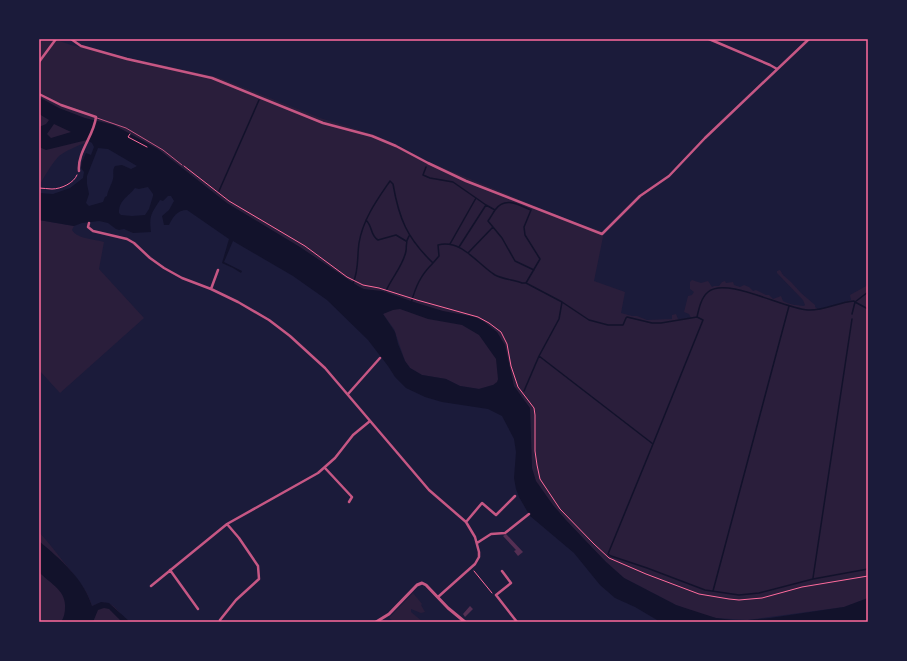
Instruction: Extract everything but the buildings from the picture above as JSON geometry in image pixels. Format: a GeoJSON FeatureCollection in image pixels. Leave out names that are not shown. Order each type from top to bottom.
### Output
{"type":"FeatureCollection","features":[{"type":"Feature","properties":{"kind":"street"},"geometry":{"type":"LineString","coordinates":[[39,62],[56,39]]}},
{"type":"Feature","properties":{"kind":"street"},"geometry":{"type":"LineString","coordinates":[[71,39],[81,46],[127,59],[212,78],[323,123],[372,136],[396,146],[460,178],[602,234],[640,196],[669,176],[705,138],[809,39]]}},
{"type":"Feature","properties":{"kind":"street"},"geometry":{"type":"LineString","coordinates":[[709,39],[777,69]]}},
{"type":"Feature","properties":{"kind":"street"},"geometry":{"type":"LineString","coordinates":[[39,94],[61,105],[96,119],[88,143],[79,161],[79,171]]}},
{"type":"Feature","properties":{"kind":"street"},"geometry":{"type":"LineString","coordinates":[[89,223],[88,227],[93,231],[127,239],[164,268],[182,278],[211,289],[238,302],[282,329],[325,368],[437,498],[466,522],[477,543],[479,557],[471,568],[438,597]]}},
{"type":"Feature","properties":{"kind":"street"},"geometry":{"type":"LineString","coordinates":[[211,289],[218,270]]}},
{"type":"Feature","properties":{"kind":"street"},"geometry":{"type":"LineString","coordinates":[[348,394],[380,358]]}},
{"type":"Feature","properties":{"kind":"street"},"geometry":{"type":"LineString","coordinates":[[151,586],[223,525],[326,468],[353,435],[370,421]]}},
{"type":"Feature","properties":{"kind":"street"},"geometry":{"type":"LineString","coordinates":[[326,468],[352,497],[349,502]]}},
{"type":"Feature","properties":{"kind":"street"},"geometry":{"type":"LineString","coordinates":[[466,522],[482,503],[496,515],[515,496]]}},
{"type":"Feature","properties":{"kind":"street"},"geometry":{"type":"LineString","coordinates":[[477,543],[491,534],[505,533],[529,514]]}},
{"type":"Feature","properties":{"kind":"street"},"geometry":{"type":"LineString","coordinates":[[220,622],[236,600],[259,579],[258,566],[239,538],[226,524]]}},
{"type":"Feature","properties":{"kind":"street"},"geometry":{"type":"LineString","coordinates":[[170,570],[198,609]]}},
{"type":"Feature","properties":{"kind":"street"},"geometry":{"type":"LineString","coordinates":[[502,571],[511,583],[496,595],[517,622]]}},
{"type":"Feature","properties":{"kind":"street"},"geometry":{"type":"LineString","coordinates":[[376,622],[389,614],[419,584],[426,585],[448,608],[465,622]]}},
{"type":"Feature","properties":{"kind":"lane"},"geometry":{"type":"LineString","coordinates":[[96,119],[126,128],[163,150],[182,165]]}},
{"type":"Feature","properties":{"kind":"path"},"geometry":{"type":"LineString","coordinates":[[130,134],[128,137],[147,147]]}},
{"type":"Feature","properties":{"kind":"path"},"geometry":{"type":"LineString","coordinates":[[182,165],[228,201],[305,246],[357,282],[363,285],[384,289],[389,292],[478,317],[501,332],[507,344],[511,366],[518,387],[534,408],[535,451],[540,479],[560,508],[609,558],[699,594],[734,600],[762,598],[802,587],[868,576]]}},
{"type":"Feature","properties":{"kind":"path"},"geometry":{"type":"LineString","coordinates":[[39,188],[54,189],[71,182],[75,180],[79,171]]}},
{"type":"Feature","properties":{"kind":"path"},"geometry":{"type":"LineString","coordinates":[[471,568],[494,595],[496,595]]}},
{"type":"Feature","properties":{"kind":"shaded area"},"geometry":{"type":"Polygon","coordinates":[[[39,39],[54,39],[71,45],[217,77],[320,118],[375,135],[429,162],[574,222],[601,231],[603,237],[594,281],[625,292],[621,313],[637,316],[647,320],[672,319],[672,315],[676,314],[678,319],[691,318],[689,314],[684,312],[688,296],[692,295],[694,292],[690,289],[690,282],[692,280],[701,283],[708,281],[712,287],[719,286],[725,281],[726,283],[733,282],[734,285],[740,287],[744,285],[753,291],[756,290],[769,295],[773,299],[781,296],[783,301],[793,305],[804,306],[803,300],[777,273],[777,271],[780,270],[783,275],[819,310],[851,300],[850,295],[868,285],[868,598],[844,607],[748,620],[716,618],[696,613],[676,605],[624,578],[532,488],[530,408],[493,385],[479,389],[460,386],[446,379],[422,375],[410,368],[405,361],[394,329],[383,314],[384,313],[109,134],[82,144],[62,154],[52,164],[39,186],[39,39]]]}},
{"type":"Feature","properties":{"kind":"shaded area"},"geometry":{"type":"Polygon","coordinates":[[[39,97],[59,108],[85,118],[114,125],[158,149],[227,203],[300,247],[358,286],[364,289],[382,291],[443,311],[475,317],[483,321],[497,332],[505,345],[514,386],[530,408],[532,468],[536,481],[566,520],[606,562],[624,578],[676,605],[716,618],[733,620],[770,618],[844,607],[868,598],[868,622],[658,622],[635,607],[615,598],[600,585],[574,553],[530,516],[516,489],[514,478],[516,452],[514,439],[502,416],[488,409],[442,402],[425,397],[406,388],[395,377],[368,340],[327,300],[293,276],[233,241],[224,262],[242,271],[241,273],[222,263],[229,239],[187,210],[178,213],[169,225],[164,225],[162,216],[169,210],[174,201],[171,196],[168,196],[163,201],[160,200],[151,215],[151,232],[133,233],[124,229],[116,229],[108,223],[99,221],[82,223],[74,226],[39,220],[39,193],[53,194],[70,188],[83,178],[84,172],[81,168],[82,162],[86,153],[91,155],[94,147],[92,143],[87,140],[46,150],[39,147],[39,127],[46,124],[49,120],[39,114],[39,97]],[[54,124],[47,134],[51,138],[71,132],[54,124]],[[98,148],[87,176],[89,194],[86,203],[89,206],[103,202],[107,196],[113,179],[113,171],[115,166],[122,165],[131,169],[137,166],[108,149],[98,148]],[[148,187],[139,189],[135,188],[122,202],[119,209],[119,213],[121,215],[145,215],[149,209],[153,194],[148,187]],[[400,309],[383,314],[395,332],[405,361],[410,368],[422,375],[446,379],[460,386],[479,389],[493,385],[497,382],[496,359],[479,335],[462,325],[428,319],[400,309]]]}},
{"type":"Feature","properties":{"kind":"shaded area"},"geometry":{"type":"Polygon","coordinates":[[[39,220],[74,226],[72,230],[74,233],[86,238],[104,242],[99,269],[144,318],[60,393],[39,370],[39,220]]]}},
{"type":"Feature","properties":{"kind":"shaded area"},"geometry":{"type":"Polygon","coordinates":[[[39,532],[81,583],[92,606],[109,603],[116,608],[127,622],[39,622],[39,532]]]}},
{"type":"Feature","properties":{"kind":"shaded area"},"geometry":{"type":"Polygon","coordinates":[[[39,541],[63,562],[77,578],[92,606],[101,602],[109,603],[130,622],[122,622],[109,609],[104,608],[98,610],[93,622],[61,622],[65,613],[65,601],[60,591],[39,572],[39,541]]]}},
{"type":"Feature","properties":{"kind":"shaded area"},"geometry":{"type":"Polygon","coordinates":[[[413,593],[422,604],[421,605],[425,612],[421,613],[411,609],[411,612],[423,622],[394,622],[389,618],[413,593]]]}},
{"type":"Feature","properties":{"kind":"waterway"},"geometry":{"type":"LineString","coordinates":[[219,191],[259,100]]}},
{"type":"Feature","properties":{"kind":"waterway"},"geometry":{"type":"LineString","coordinates":[[426,167],[423,175],[430,178],[453,182],[476,198]]}},
{"type":"Feature","properties":{"kind":"waterway"},"geometry":{"type":"LineString","coordinates":[[353,283],[357,268],[361,234],[371,210],[390,181],[393,184],[401,218],[410,236],[433,263],[439,256],[438,245],[447,244],[462,249],[488,270],[501,278],[526,283]]}},
{"type":"Feature","properties":{"kind":"waterway"},"geometry":{"type":"LineString","coordinates":[[450,244],[476,198],[486,205]]}},
{"type":"Feature","properties":{"kind":"waterway"},"geometry":{"type":"LineString","coordinates":[[534,270],[515,261],[502,238],[488,221],[495,210],[503,203],[517,204],[531,210],[524,227],[525,235],[540,259],[526,283],[562,302]]}},
{"type":"Feature","properties":{"kind":"waterway"},"geometry":{"type":"LineString","coordinates":[[459,247],[486,205],[495,210]]}},
{"type":"Feature","properties":{"kind":"waterway"},"geometry":{"type":"LineString","coordinates":[[366,220],[370,225],[375,238],[378,240],[396,235],[406,241]]}},
{"type":"Feature","properties":{"kind":"waterway"},"geometry":{"type":"LineString","coordinates":[[468,253],[493,227]]}},
{"type":"Feature","properties":{"kind":"waterway"},"geometry":{"type":"LineString","coordinates":[[386,291],[405,256],[409,236]]}},
{"type":"Feature","properties":{"kind":"waterway"},"geometry":{"type":"LineString","coordinates":[[411,303],[419,282],[433,263]]}},
{"type":"Feature","properties":{"kind":"waterway"},"geometry":{"type":"LineString","coordinates":[[697,317],[704,297],[708,292],[716,288],[741,290],[785,305],[808,310],[854,301],[852,314]]}},
{"type":"Feature","properties":{"kind":"waterway"},"geometry":{"type":"LineString","coordinates":[[868,292],[855,302],[868,309]]}},
{"type":"Feature","properties":{"kind":"waterway"},"geometry":{"type":"LineString","coordinates":[[539,356],[559,319],[562,302],[589,320],[608,325],[623,325],[627,317],[652,323],[697,317],[703,320],[653,444]]}},
{"type":"Feature","properties":{"kind":"waterway"},"geometry":{"type":"LineString","coordinates":[[713,591],[789,306]]}},
{"type":"Feature","properties":{"kind":"waterway"},"geometry":{"type":"LineString","coordinates":[[813,578],[852,319]]}},
{"type":"Feature","properties":{"kind":"waterway"},"geometry":{"type":"LineString","coordinates":[[524,391],[539,356],[653,444],[608,554],[611,556],[705,590],[739,595],[759,593],[813,579],[868,569]]}},
{"type":"Feature","properties":{"kind":"waterway"},"geometry":{"type":"LineString","coordinates":[[868,515],[868,522]]}}]}
